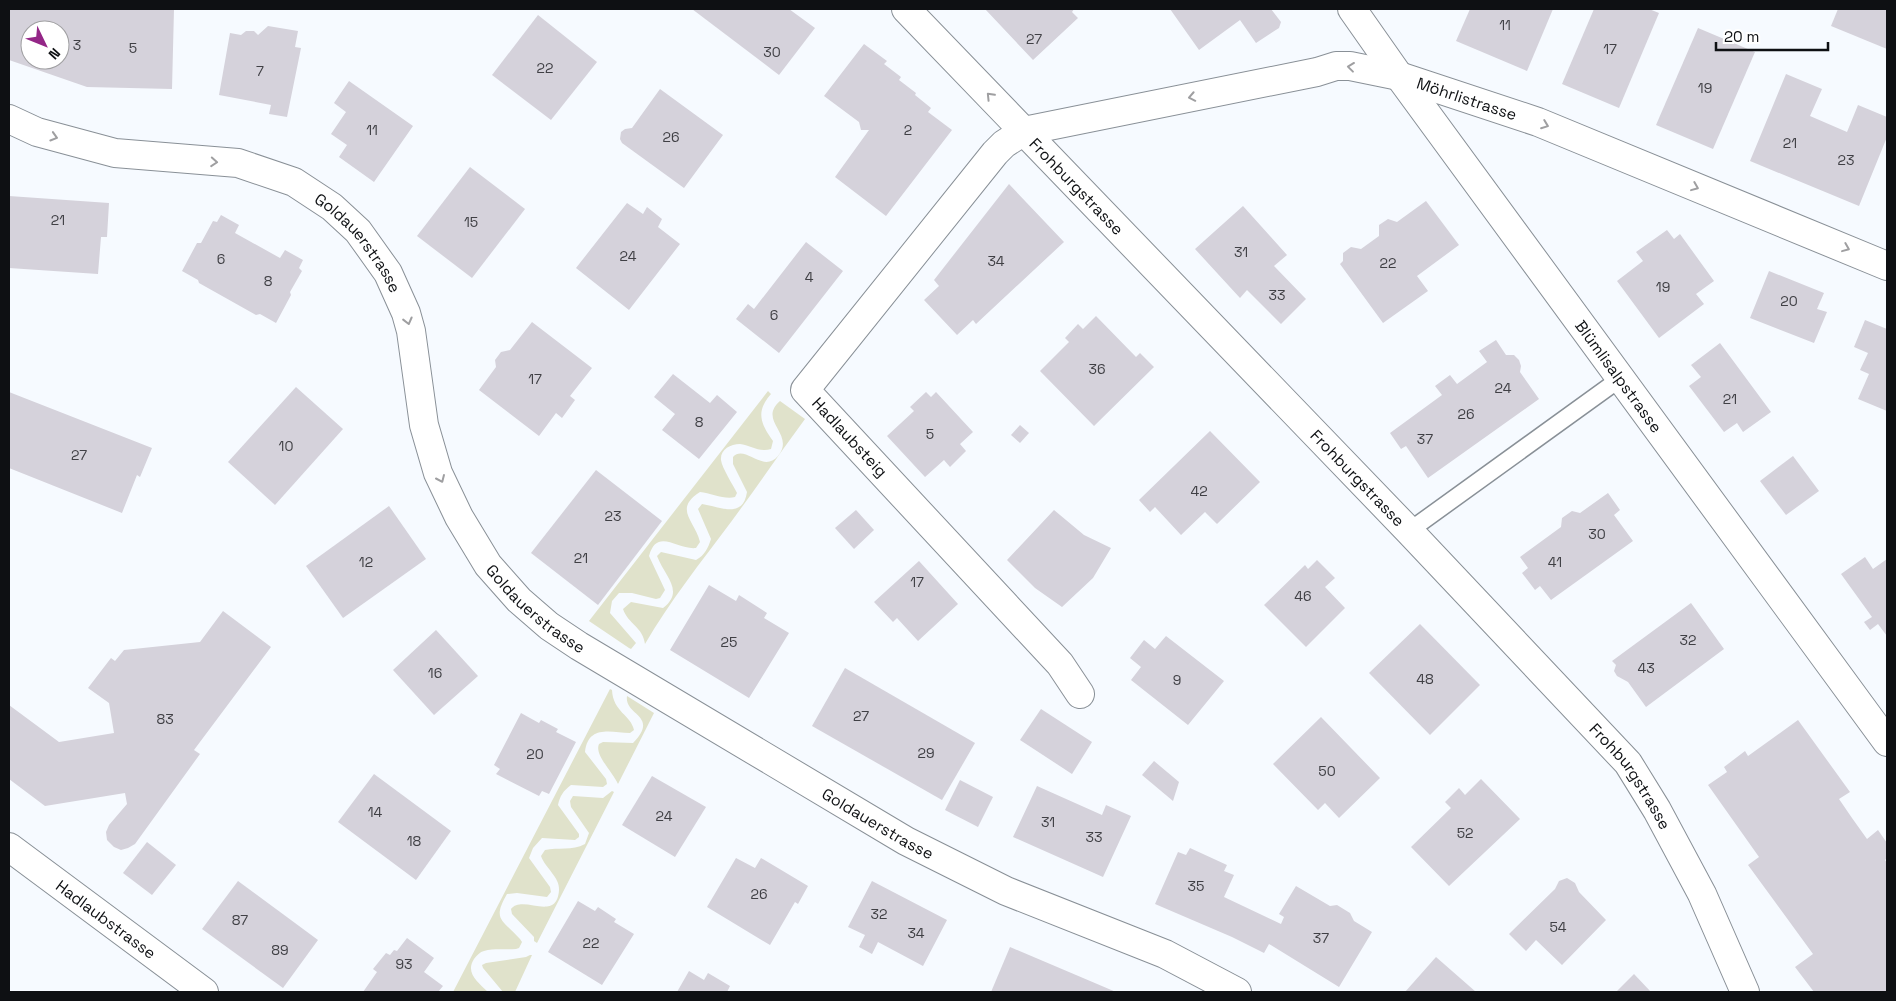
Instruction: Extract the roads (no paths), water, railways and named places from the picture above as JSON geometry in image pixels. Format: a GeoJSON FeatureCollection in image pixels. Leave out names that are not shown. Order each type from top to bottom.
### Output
{"type":"FeatureCollection","features":[{"type":"Feature","properties":{"kind":"street","name":"Frohburgstrasse"},"geometry":{"type":"LineString","coordinates":[[906,9],[1409,531],[1628,763],[1658,810],[1702,894],[1745,992]]}},
{"type":"Feature","properties":{"kind":"street","name":"Blümlisalpstrasse"},"geometry":{"type":"LineString","coordinates":[[1352,9],[1399,76],[1887,742]]}},
{"type":"Feature","properties":{"kind":"street","name":"Möhrlistrasse"},"geometry":{"type":"LineString","coordinates":[[1024,131],[1317,72],[1336,66],[1350,66],[1399,76],[1538,122],[1887,266]]}},
{"type":"Feature","properties":{"kind":"street","name":"Goldauerstrasse"},"geometry":{"type":"LineString","coordinates":[[9,119],[37,132],[115,153],[238,163],[294,182],[332,207],[358,230],[388,273],[406,313],[411,331],[424,424],[438,473],[459,517],[488,565],[525,605],[549,626],[579,646],[906,841],[1006,891],[1165,954],[1237,992]]}},
{"type":"Feature","properties":{"kind":"street","name":"Hadlaubsteig"},"geometry":{"type":"LineString","coordinates":[[1024,131],[1004,144],[995,153],[805,390],[1060,664],[1080,694]]}},
{"type":"Feature","properties":{"kind":"street","name":"Hadlaubstrasse"},"geometry":{"type":"LineString","coordinates":[[9,847],[204,992]]}},
{"type":"Feature","properties":{"kind":"lane"},"geometry":{"type":"LineString","coordinates":[[1409,531],[1621,378]]}}]}
